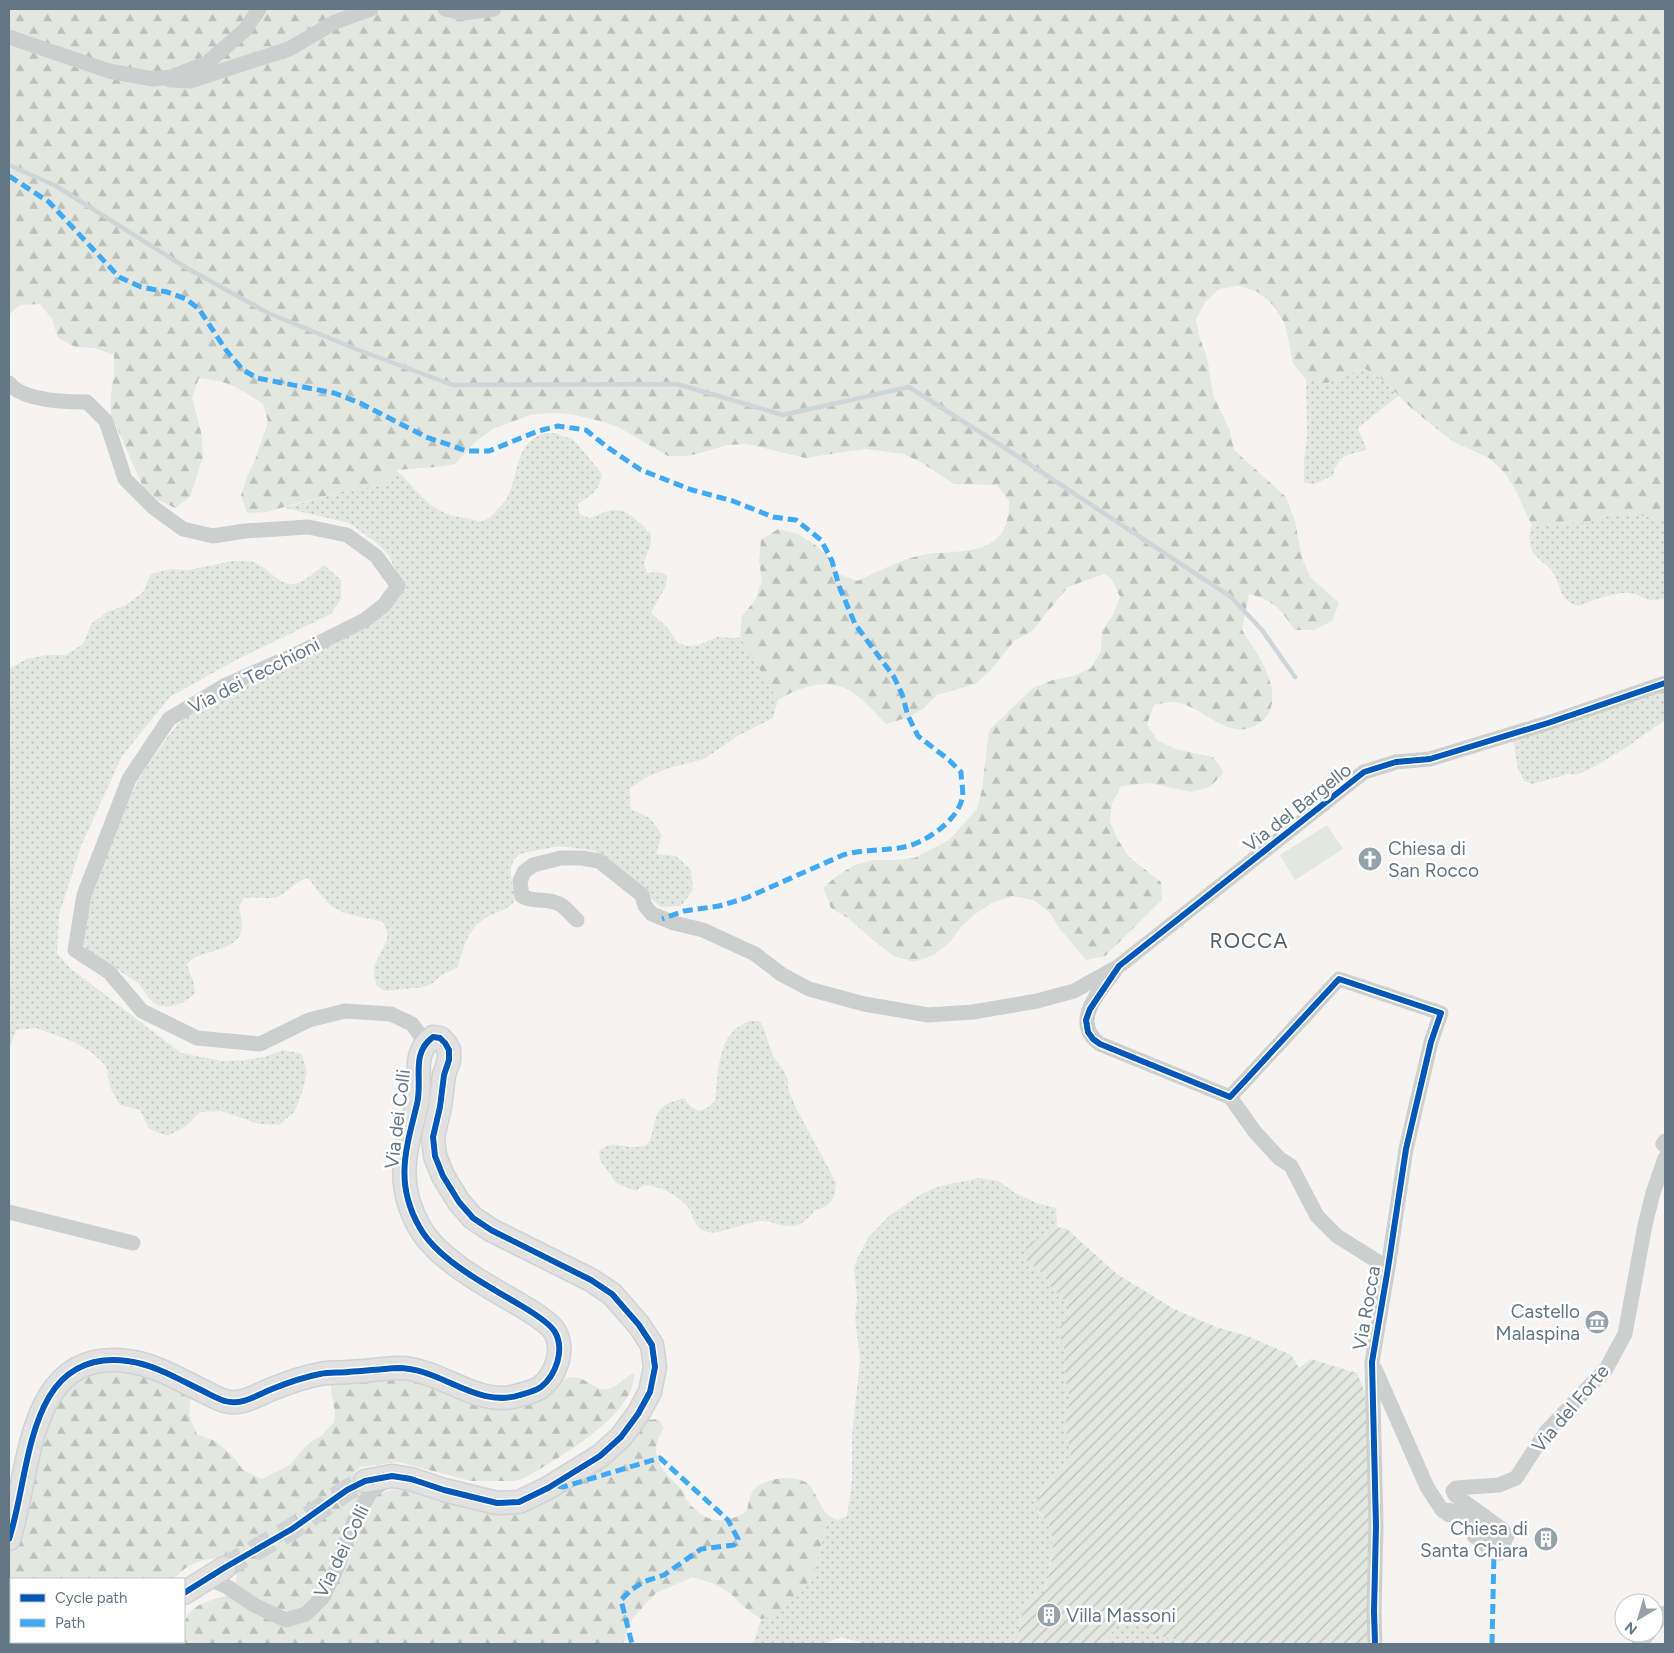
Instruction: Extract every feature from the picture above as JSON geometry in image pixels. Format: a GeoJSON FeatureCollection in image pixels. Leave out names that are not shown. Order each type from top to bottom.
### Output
{"type":"FeatureCollection","features":[{"type":"Feature","properties":{"kind":"street"},"geometry":{"type":"LineString","coordinates":[[153,80],[171,77],[207,63],[245,30],[259,9]]}},
{"type":"Feature","properties":{"kind":"street"},"geometry":{"type":"LineString","coordinates":[[9,37],[109,71],[153,80],[190,81],[289,49],[335,22],[371,9]]}},
{"type":"Feature","properties":{"kind":"street"},"geometry":{"type":"LineString","coordinates":[[446,9],[462,13],[494,9]]}},
{"type":"Feature","properties":{"kind":"street","name":"Via dei Tecchioni"},"geometry":{"type":"LineString","coordinates":[[9,383],[14,390],[53,401],[87,402],[106,421],[125,479],[154,508],[183,529],[212,536],[245,531],[308,527],[347,535],[376,556],[398,586],[384,605],[365,620],[303,651],[226,685],[169,719],[129,779],[84,895],[75,950],[109,972],[142,1011],[197,1038],[260,1044],[309,1020],[345,1011],[391,1014],[412,1024],[426,1042]]}},
{"type":"Feature","properties":{"kind":"street","name":"Via del Bargello"},"geometry":{"type":"LineString","coordinates":[[1119,966],[1364,772],[1396,762],[1430,759],[1548,723],[1665,683]]}},
{"type":"Feature","properties":{"kind":"street"},"geometry":{"type":"LineString","coordinates":[[577,920],[559,904],[527,899],[522,896],[520,881],[524,872],[533,865],[561,858],[582,858],[599,861],[642,895],[645,906],[652,914],[662,919],[703,930],[755,954],[781,974],[809,989],[864,1004],[928,1015],[973,1012],[1037,1001],[1074,991],[1119,966]]}},
{"type":"Feature","properties":{"kind":"street"},"geometry":{"type":"LineString","coordinates":[[1119,966],[1099,993],[1086,1020],[1088,1032],[1093,1039],[1100,1044],[1145,1063],[1230,1096],[1255,1132],[1279,1158],[1291,1166],[1316,1216],[1337,1236],[1388,1268]]}},
{"type":"Feature","properties":{"kind":"street","name":"Via Rocca"},"geometry":{"type":"LineString","coordinates":[[1230,1096],[1339,979],[1442,1013],[1431,1042],[1406,1149],[1372,1362],[1376,1526],[1375,1644]]}},
{"type":"Feature","properties":{"kind":"street","name":"Via dei Colli"},"geometry":{"type":"LineString","coordinates":[[9,1539],[26,1460],[44,1408],[60,1381],[75,1369],[90,1364],[105,1361],[128,1361],[158,1369],[227,1402],[248,1400],[273,1389],[320,1374],[401,1368],[439,1377],[483,1396],[496,1398],[514,1398],[538,1389],[548,1381],[556,1368],[559,1355],[559,1345],[554,1331],[535,1315],[472,1276],[432,1245],[419,1226],[412,1209],[404,1180],[404,1156],[419,1094],[420,1054],[426,1042],[433,1037],[440,1038],[449,1050],[449,1060],[444,1075],[440,1107],[432,1137],[443,1176],[459,1202],[472,1218],[491,1230],[591,1280],[612,1294],[639,1324],[652,1345],[655,1367],[650,1392],[638,1414],[621,1437],[600,1456],[548,1488],[520,1502],[497,1503],[444,1490],[411,1479],[392,1476],[365,1481]]}},
{"type":"Feature","properties":{"kind":"street","name":"Via del Forte"},"geometry":{"type":"LineString","coordinates":[[1442,1510],[1450,1509],[1458,1512],[1494,1539],[1504,1542],[1507,1536],[1502,1529],[1455,1495],[1453,1491],[1456,1488],[1499,1485],[1516,1478],[1546,1432],[1606,1369],[1625,1334],[1645,1225],[1665,1147]]}},
{"type":"Feature","properties":{"kind":"street"},"geometry":{"type":"LineString","coordinates":[[9,1212],[133,1243]]}},
{"type":"Feature","properties":{"kind":"street","name":"Via Rocca"},"geometry":{"type":"LineString","coordinates":[[1372,1362],[1427,1487],[1442,1510]]}},
{"type":"Feature","properties":{"kind":"street","name":"Via dei Colli"},"geometry":{"type":"LineString","coordinates":[[185,1593],[215,1573],[226,1586],[254,1605],[286,1620],[306,1614],[323,1597],[337,1568],[351,1529],[372,1490],[392,1476]]}},
{"type":"Feature","properties":{"kind":"street"},"geometry":{"type":"LineString","coordinates":[[1442,1510],[1494,1552],[1500,1552]]}},
{"type":"Feature","properties":{"kind":"green space"},"geometry":{"type":"Polygon","coordinates":[[[9,9],[1665,9],[1665,520],[1627,513],[1606,515],[1587,522],[1532,526],[1515,489],[1504,472],[1489,458],[1452,441],[1411,408],[1382,379],[1364,368],[1327,383],[1306,380],[1293,363],[1285,324],[1273,305],[1258,292],[1239,286],[1219,289],[1205,302],[1196,320],[1200,339],[1207,357],[1213,395],[1230,431],[1234,450],[1286,497],[1295,521],[1302,558],[1310,577],[1339,603],[1332,621],[1314,630],[1295,630],[1271,603],[1258,596],[1249,594],[1242,630],[1260,658],[1272,689],[1270,710],[1264,720],[1255,726],[1234,729],[1183,704],[1173,702],[1154,705],[1147,724],[1157,740],[1175,749],[1213,757],[1224,772],[1210,787],[1191,792],[1149,783],[1121,786],[1112,803],[1110,822],[1118,840],[1129,857],[1161,882],[1162,900],[1105,956],[1086,960],[1060,929],[1049,912],[1033,900],[1012,896],[992,903],[975,914],[961,927],[950,942],[934,955],[914,962],[894,956],[848,918],[831,908],[823,888],[838,875],[855,865],[874,860],[914,858],[949,840],[977,809],[982,790],[989,730],[1033,688],[1053,680],[1073,676],[1091,668],[1101,651],[1102,631],[1113,615],[1120,597],[1111,578],[1104,574],[1068,587],[1031,632],[1014,641],[990,671],[975,684],[937,695],[923,709],[906,718],[886,724],[855,694],[835,685],[826,684],[806,687],[778,700],[740,637],[742,616],[755,600],[762,581],[759,561],[761,540],[778,529],[798,534],[814,544],[829,557],[839,574],[857,581],[913,557],[972,550],[994,541],[1002,532],[1009,511],[1009,501],[997,485],[954,484],[922,463],[904,454],[865,449],[805,458],[747,444],[727,445],[688,456],[668,456],[618,427],[570,414],[550,413],[530,415],[493,429],[476,441],[455,464],[396,470],[383,485],[343,491],[266,512],[247,513],[241,495],[268,422],[263,404],[233,386],[199,378],[192,398],[202,436],[203,457],[190,497],[175,508],[158,500],[143,487],[111,414],[114,355],[95,348],[75,347],[58,338],[52,319],[40,304],[20,305],[9,315],[9,9]]]}},
{"type":"Feature","properties":{"kind":"green space"},"geometry":{"type":"Polygon","coordinates":[[[1364,368],[1382,379],[1398,396],[1358,428],[1367,450],[1345,456],[1338,463],[1333,475],[1315,484],[1304,483],[1304,458],[1307,437],[1306,380],[1327,383],[1364,368]]]}},
{"type":"Feature","properties":{"kind":"green space"},"geometry":{"type":"Polygon","coordinates":[[[544,433],[555,433],[574,440],[602,474],[597,489],[578,504],[580,514],[589,518],[608,511],[621,511],[632,516],[651,534],[651,543],[644,563],[647,573],[658,572],[667,575],[666,586],[651,613],[666,626],[678,643],[688,646],[698,645],[717,637],[740,637],[778,700],[773,718],[736,737],[704,759],[666,769],[647,777],[630,788],[631,809],[650,818],[662,835],[656,854],[676,856],[691,870],[693,890],[681,906],[661,907],[615,866],[595,851],[560,846],[523,853],[513,861],[511,867],[511,879],[516,898],[507,908],[487,917],[475,927],[464,946],[458,967],[424,987],[385,991],[377,986],[374,977],[374,967],[387,940],[387,931],[383,922],[347,914],[334,908],[325,900],[308,878],[277,897],[244,898],[239,906],[242,926],[241,933],[237,939],[225,947],[195,957],[187,964],[195,993],[185,1001],[173,1006],[161,1006],[155,1003],[138,983],[88,950],[81,943],[77,930],[115,830],[139,778],[169,735],[189,712],[375,616],[396,573],[390,557],[378,544],[349,523],[285,508],[343,491],[383,485],[396,470],[426,501],[445,513],[478,521],[488,519],[507,498],[523,451],[535,438],[544,433]]]}},
{"type":"Feature","properties":{"kind":"green space"},"geometry":{"type":"Polygon","coordinates":[[[1627,513],[1665,520],[1665,598],[1648,600],[1638,595],[1622,593],[1603,597],[1578,606],[1567,600],[1561,592],[1552,571],[1535,555],[1531,547],[1529,538],[1532,526],[1587,522],[1606,515],[1627,513]]]}},
{"type":"Feature","properties":{"kind":"green space"},"geometry":{"type":"Polygon","coordinates":[[[233,561],[259,564],[280,580],[291,584],[304,580],[324,565],[341,580],[341,599],[331,614],[234,661],[170,697],[122,756],[81,846],[59,915],[57,953],[70,968],[181,1053],[222,1061],[264,1057],[283,1050],[302,1054],[307,1073],[302,1093],[295,1111],[279,1125],[259,1124],[221,1111],[200,1112],[186,1126],[168,1136],[149,1129],[140,1110],[120,1105],[110,1087],[106,1066],[91,1052],[74,1042],[36,1028],[16,1030],[9,1050],[9,669],[26,659],[47,655],[66,655],[83,644],[91,624],[107,612],[126,605],[143,592],[151,574],[170,569],[189,570],[233,561]]]}},
{"type":"Feature","properties":{"kind":"green space"},"geometry":{"type":"Polygon","coordinates":[[[1665,690],[1665,720],[1624,749],[1576,775],[1569,774],[1532,784],[1524,781],[1518,769],[1513,741],[1665,690]]]}},
{"type":"Feature","properties":{"kind":"green space"},"geometry":{"type":"Polygon","coordinates":[[[1327,825],[1343,849],[1295,880],[1280,855],[1327,825]]]}},
{"type":"Feature","properties":{"kind":"green space"},"geometry":{"type":"Polygon","coordinates":[[[750,1021],[760,1021],[764,1029],[773,1056],[788,1080],[788,1089],[796,1108],[836,1182],[835,1193],[829,1204],[815,1210],[806,1220],[794,1226],[760,1221],[720,1232],[703,1231],[697,1225],[687,1206],[667,1191],[644,1185],[636,1191],[616,1183],[600,1160],[599,1151],[613,1144],[636,1147],[648,1144],[658,1113],[669,1103],[684,1098],[690,1106],[698,1111],[707,1108],[715,1101],[721,1054],[725,1044],[739,1026],[750,1021]]]}},
{"type":"Feature","properties":{"kind":"green space"},"geometry":{"type":"Polygon","coordinates":[[[979,1178],[999,1181],[1015,1193],[1037,1203],[1056,1208],[1057,1227],[1032,1243],[1027,1261],[1044,1275],[1049,1285],[1070,1309],[1067,1319],[1060,1327],[1060,1337],[1064,1347],[1065,1378],[1070,1398],[1065,1426],[1071,1454],[1060,1471],[1040,1494],[1038,1512],[1049,1525],[1053,1542],[1044,1593],[1029,1597],[1024,1605],[1016,1644],[866,1644],[841,1637],[824,1644],[753,1644],[761,1619],[771,1617],[813,1575],[829,1516],[838,1520],[847,1516],[852,1480],[852,1436],[860,1360],[855,1318],[857,1298],[854,1268],[857,1259],[868,1238],[889,1216],[921,1194],[940,1186],[979,1178]]]}},
{"type":"Feature","properties":{"kind":"green space"},"geometry":{"type":"Polygon","coordinates":[[[1057,1227],[1067,1229],[1117,1274],[1174,1309],[1216,1327],[1250,1337],[1291,1355],[1299,1368],[1311,1359],[1357,1373],[1364,1390],[1368,1414],[1370,1644],[1181,1644],[1174,1639],[1154,1635],[1142,1617],[1135,1617],[1119,1624],[1104,1644],[1016,1644],[1024,1605],[1029,1597],[1044,1593],[1051,1561],[1053,1545],[1051,1530],[1036,1503],[1071,1454],[1065,1426],[1070,1398],[1065,1378],[1064,1347],[1060,1337],[1060,1327],[1067,1319],[1070,1309],[1049,1285],[1044,1275],[1027,1261],[1025,1251],[1031,1243],[1057,1227]]]}},
{"type":"Feature","properties":{"kind":"green space"},"geometry":{"type":"Polygon","coordinates":[[[111,1367],[143,1373],[191,1396],[189,1415],[197,1434],[215,1441],[231,1454],[243,1470],[262,1479],[291,1464],[304,1448],[321,1436],[334,1422],[335,1412],[331,1379],[419,1376],[478,1406],[495,1408],[529,1399],[572,1377],[582,1379],[599,1388],[608,1389],[634,1373],[631,1389],[622,1405],[609,1420],[592,1435],[523,1479],[514,1481],[470,1481],[399,1462],[361,1467],[354,1472],[355,1482],[374,1495],[392,1490],[410,1490],[501,1514],[517,1511],[647,1420],[658,1419],[664,1427],[656,1446],[659,1463],[682,1490],[688,1501],[702,1515],[716,1520],[731,1519],[739,1516],[747,1511],[751,1494],[756,1487],[762,1483],[786,1478],[801,1480],[807,1483],[829,1516],[813,1575],[800,1594],[771,1617],[761,1619],[745,1608],[730,1593],[712,1583],[693,1577],[656,1593],[632,1619],[623,1644],[172,1644],[185,1643],[185,1624],[190,1612],[209,1601],[231,1595],[237,1576],[224,1559],[217,1558],[203,1560],[189,1566],[175,1578],[10,1578],[10,1643],[138,1643],[9,1644],[9,1541],[42,1426],[70,1382],[111,1367]]]}},
{"type":"Feature","properties":{"kind":"green space"},"geometry":{"type":"Polygon","coordinates":[[[1131,1616],[1143,1617],[1154,1635],[1174,1639],[1181,1644],[1104,1644],[1120,1621],[1131,1616]]]}},
{"type":"Feature","properties":{"kind":"waterway"},"geometry":{"type":"LineString","coordinates":[[9,165],[56,186],[185,267],[268,313],[361,351],[453,385],[677,384],[783,415],[909,387],[1231,597],[1262,630],[1295,677]]}},
{"type":"Feature","properties":{"kind":"tunnel"},"geometry":{"type":"LineString","coordinates":[[224,1568],[292,1529],[347,1490],[365,1481]]}},
{"type":"Feature","properties":{"kind":"marked path"},"geometry":{"type":"LineString","coordinates":[[9,176],[49,202],[119,277],[141,287],[167,292],[186,299],[199,309],[226,350],[243,370],[257,378],[334,393],[360,403],[426,437],[467,451],[489,451],[538,431],[558,426],[586,430],[641,470],[692,490],[733,501],[773,517],[796,520],[821,540],[832,561],[839,586],[855,624],[894,677],[902,694],[908,716],[918,736],[961,772],[963,796],[959,807],[939,830],[912,845],[843,855],[746,898],[719,906],[684,911],[662,919]]}},
{"type":"Feature","properties":{"kind":"marked path"},"geometry":{"type":"LineString","coordinates":[[558,1486],[563,1487],[660,1458],[728,1520],[738,1539],[734,1545],[701,1549],[664,1575],[643,1582],[631,1590],[621,1600],[632,1644]]}},
{"type":"Feature","properties":{"kind":"marked path"},"geometry":{"type":"LineString","coordinates":[[1492,1644],[1494,1552]]}},
{"type":"Feature","properties":{"kind":"cycle path"},"geometry":{"type":"LineString","coordinates":[[1375,1644],[1376,1526],[1372,1362],[1406,1149],[1431,1042],[1441,1013],[1339,979],[1230,1097],[1100,1044],[1088,1032],[1086,1020],[1090,1009],[1119,966],[1364,772],[1396,762],[1430,759],[1548,723],[1665,683]]}},
{"type":"Feature","properties":{"kind":"cycle path"},"geometry":{"type":"LineString","coordinates":[[9,1539],[29,1451],[38,1421],[51,1394],[69,1374],[94,1362],[127,1361],[147,1365],[217,1398],[231,1402],[249,1399],[290,1382],[320,1374],[398,1368],[429,1374],[474,1393],[489,1397],[504,1398],[520,1395],[536,1390],[546,1382],[555,1369],[559,1354],[558,1339],[555,1332],[534,1314],[479,1281],[439,1251],[420,1228],[407,1196],[405,1181],[406,1151],[417,1104],[419,1059],[426,1044],[433,1037],[440,1038],[449,1050],[449,1060],[444,1075],[440,1107],[433,1137],[435,1156],[443,1176],[459,1202],[473,1218],[491,1230],[591,1280],[612,1294],[639,1325],[652,1345],[655,1367],[650,1392],[638,1414],[621,1437],[600,1456],[548,1488],[519,1502],[497,1503],[444,1490],[411,1479],[392,1476],[365,1481],[347,1490],[292,1529],[185,1592]]}},
{"type":"Feature","properties":{"kind":"place","name":"Chiesa di San Rocco"},"geometry":{"type":"Point","coordinates":[1370,859]}},
{"type":"Feature","properties":{"kind":"place","name":"Castello Malaspina"},"geometry":{"type":"Point","coordinates":[1597,1322]}},
{"type":"Feature","properties":{"kind":"place","name":"Chiesa di Santa Chiara"},"geometry":{"type":"Point","coordinates":[1546,1539]}},
{"type":"Feature","properties":{"kind":"place","name":"Villa Massoni"},"geometry":{"type":"Point","coordinates":[1049,1615]}},
{"type":"Feature","properties":{"kind":"district","name":"ROCCA"},"geometry":{"type":"Point","coordinates":[1249,941]}}]}
